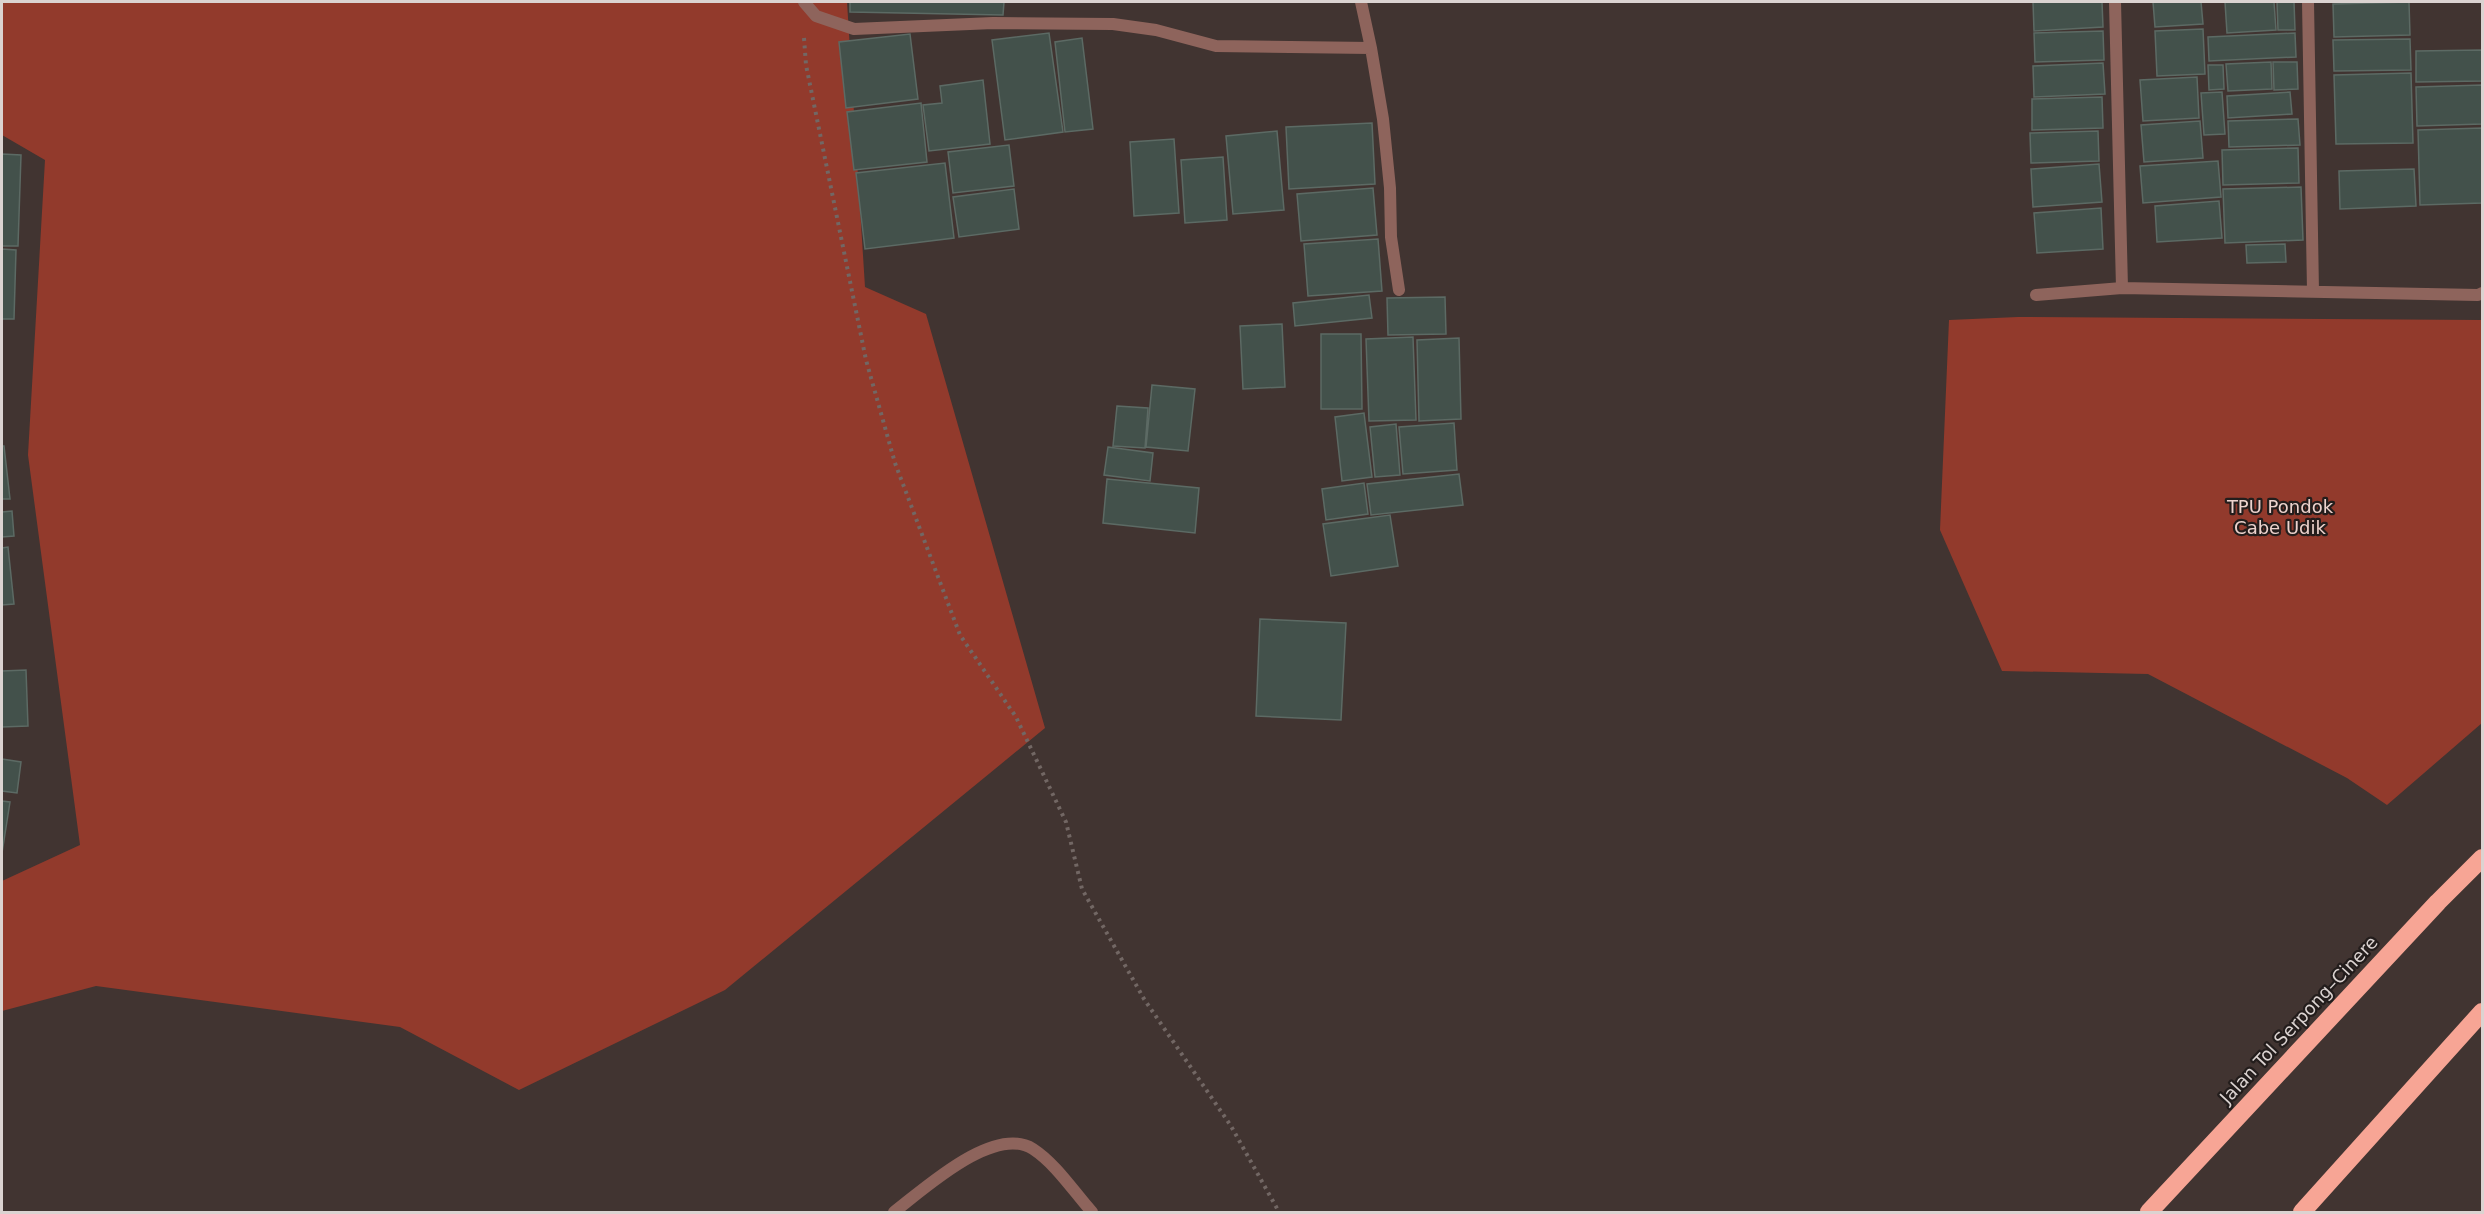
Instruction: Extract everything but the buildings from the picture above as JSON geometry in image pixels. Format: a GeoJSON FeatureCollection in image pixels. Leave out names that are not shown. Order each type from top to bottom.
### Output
{"type":"FeatureCollection","features":[{"type":"Feature","properties":{"kind":"highway","name":"Jalan Tol Serpong–Cinere"},"geometry":{"type":"LineString","coordinates":[[2149,1212],[2438,902],[2482,858]]}},
{"type":"Feature","properties":{"kind":"highway"},"geometry":{"type":"LineString","coordinates":[[2302,1212],[2482,1012]]}},
{"type":"Feature","properties":{"kind":"street"},"geometry":{"type":"LineString","coordinates":[[804,2],[816,16],[854,29],[993,23],[1113,24],[1156,30],[1216,46],[1371,48]]}},
{"type":"Feature","properties":{"kind":"street"},"geometry":{"type":"LineString","coordinates":[[1360,2],[1371,48],[1383,119],[1390,188],[1391,237],[1399,290]]}},
{"type":"Feature","properties":{"kind":"street"},"geometry":{"type":"LineString","coordinates":[[2115,2],[2122,288]]}},
{"type":"Feature","properties":{"kind":"street"},"geometry":{"type":"LineString","coordinates":[[2308,2],[2313,291]]}},
{"type":"Feature","properties":{"kind":"street"},"geometry":{"type":"LineString","coordinates":[[2036,295],[2122,288],[2478,295],[2482,293]]}},
{"type":"Feature","properties":{"kind":"street"},"geometry":{"type":"LineString","coordinates":[[894,1212],[947,1171],[988,1147],[1013,1144],[1031,1148],[1051,1165],[1092,1212]]}},
{"type":"Feature","properties":{"kind":"path"},"geometry":{"type":"LineString","coordinates":[[803,33],[806,65],[866,360],[895,463],[960,635],[1016,717],[1066,822],[1082,889],[1144,999],[1231,1126],[1279,1212]]}},
{"type":"Feature","properties":{"kind":"green space"},"geometry":{"type":"Polygon","coordinates":[[[2,2],[847,2],[865,287],[926,314],[1045,728],[725,990],[519,1090],[400,1027],[96,986],[2,1011],[2,881],[80,845],[28,455],[45,160],[2,135],[2,2]]]}},
{"type":"Feature","properties":{"kind":"green space","name":"TPU Pondok Cabe Udik"},"geometry":{"type":"Polygon","coordinates":[[[2018,317],[2482,320],[2482,723],[2387,805],[2347,778],[2148,674],[2002,671],[1940,530],[1949,320],[2018,317]]]}}]}
